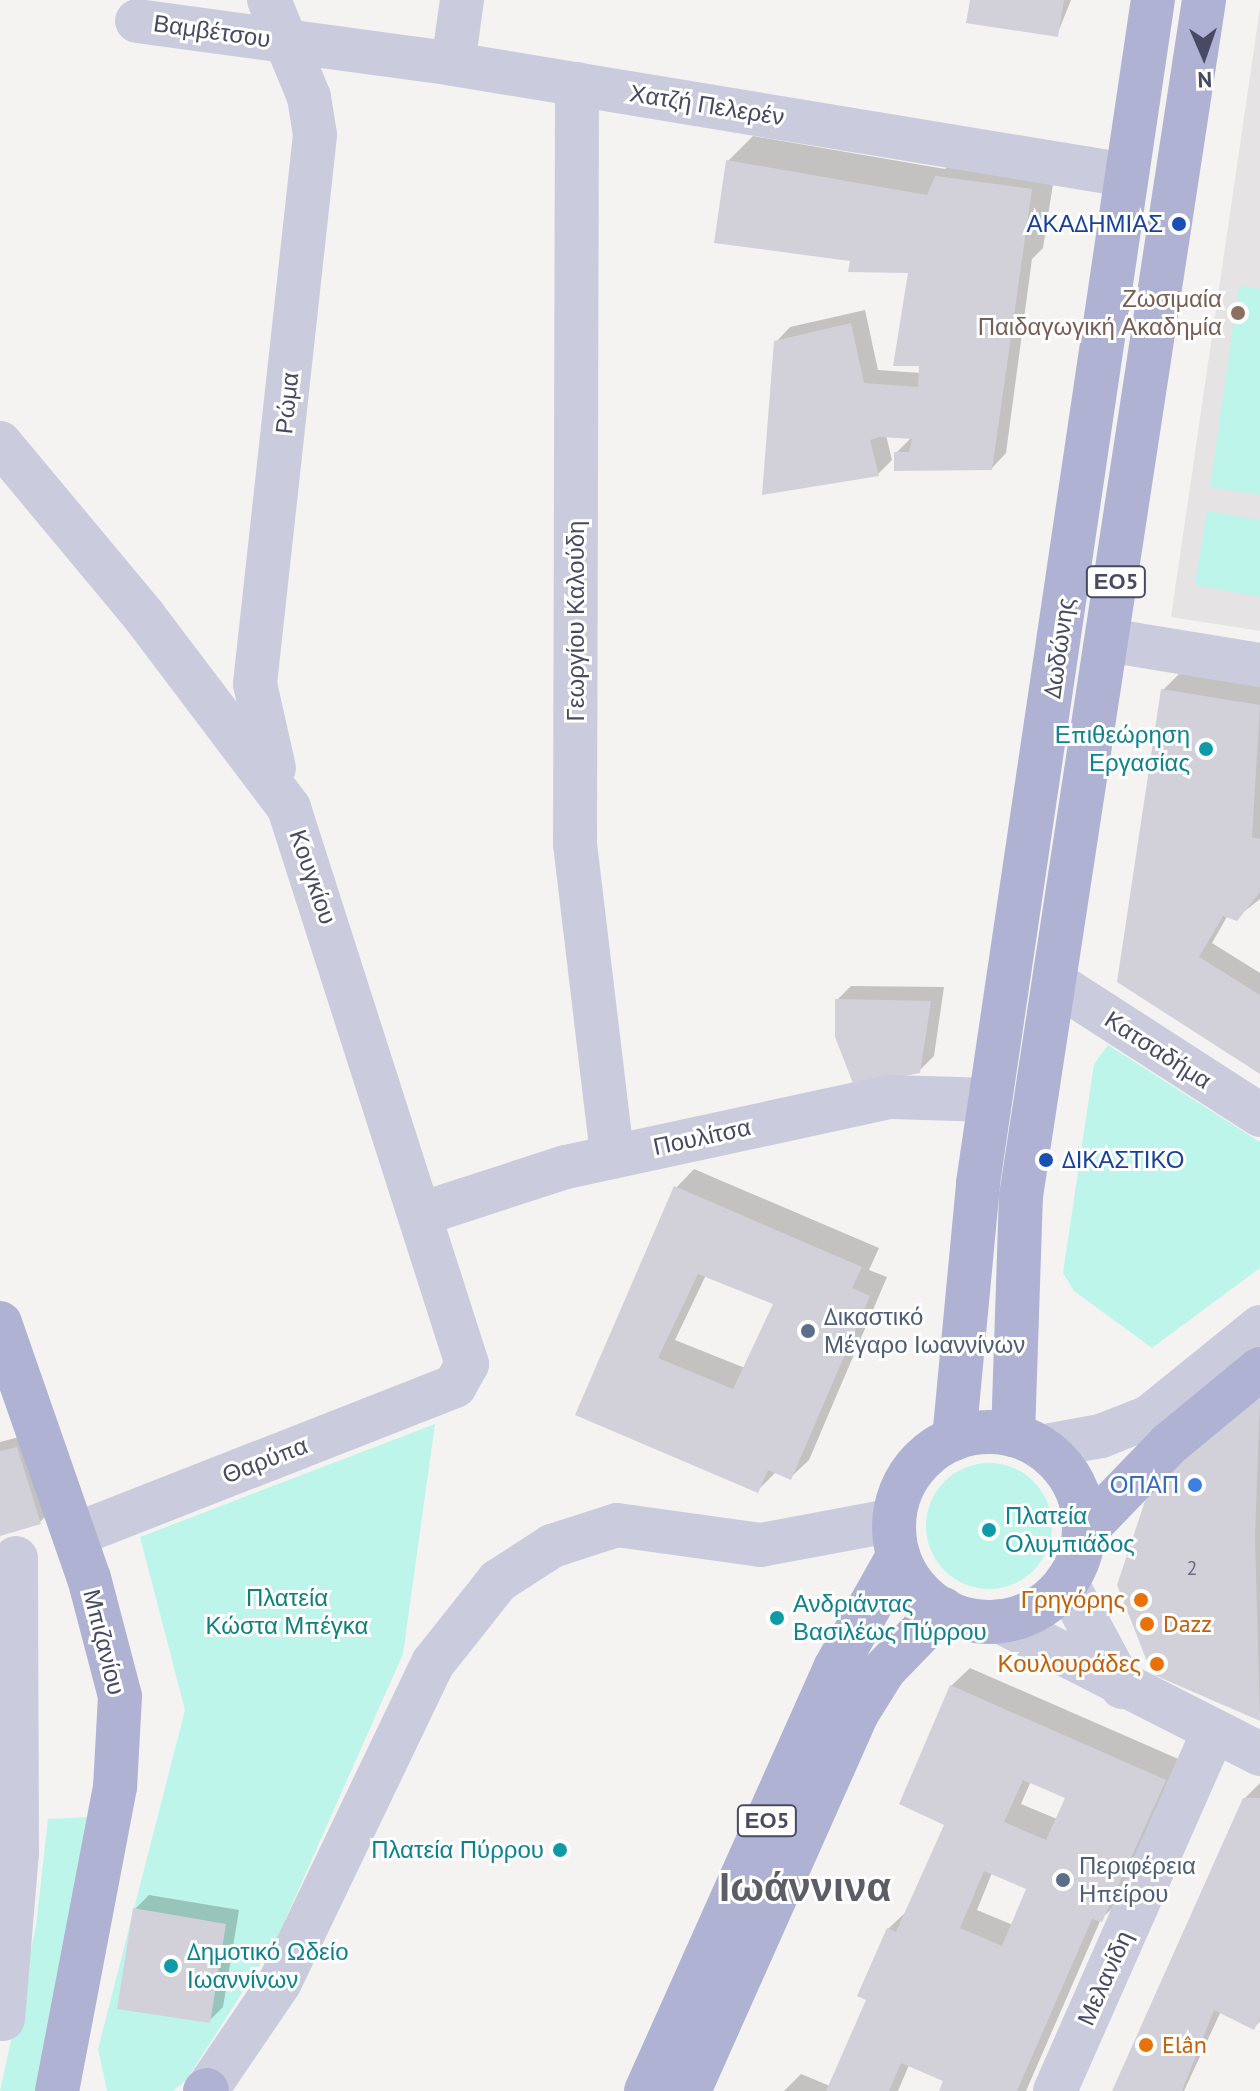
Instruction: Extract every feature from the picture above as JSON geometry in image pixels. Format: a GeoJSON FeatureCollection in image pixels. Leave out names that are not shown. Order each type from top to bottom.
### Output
{"type":"FeatureCollection","features":[{"type":"Feature","properties":{"kind":"main road","name":"Δωδώνης"},"geometry":{"type":"LineString","coordinates":[[954,1439],[990,1100],[1153,0]]}},
{"type":"Feature","properties":{"kind":"main road","name":"Δωδώνης"},"geometry":{"type":"LineString","coordinates":[[1027,1441],[1016,1260],[1026,1164],[1057,984],[1204,0]]}},
{"type":"Feature","properties":{"kind":"main road","name":"Μπιζανίου"},"geometry":{"type":"LineString","coordinates":[[0,1323],[74,1535],[115,1666],[120,1737],[61,2082]]}},
{"type":"Feature","properties":{"kind":"main road"},"geometry":{"type":"LineString","coordinates":[[896,1538],[911,1583],[943,1609],[999,1621],[1037,1609],[1066,1582],[1084,1532],[1169,1444],[1260,1369]]}},
{"type":"Feature","properties":{"kind":"main road"},"geometry":{"type":"LineString","coordinates":[[954,1439],[1027,1441],[1078,1493],[1084,1532]]}},
{"type":"Feature","properties":{"kind":"main road","name":"ΕΟ5"},"geometry":{"type":"LineString","coordinates":[[646,2091],[839,1658],[896,1538],[917,1465],[954,1439]]}},
{"type":"Feature","properties":{"kind":"main road","name":"ΕΟ5"},"geometry":{"type":"LineString","coordinates":[[689,2091],[858,1712],[884,1670],[943,1609]]}},
{"type":"Feature","properties":{"kind":"street","name":"Ρώμα"},"geometry":{"type":"LineString","coordinates":[[269,0],[314,114],[315,161],[255,694],[289,808]]}},
{"type":"Feature","properties":{"kind":"street"},"geometry":{"type":"LineString","coordinates":[[453,64],[462,0]]}},
{"type":"Feature","properties":{"kind":"street","name":"Βαμβέτσου"},"geometry":{"type":"LineString","coordinates":[[137,21],[287,41]]}},
{"type":"Feature","properties":{"kind":"street","name":"Χατζή Πελερέν"},"geometry":{"type":"LineString","coordinates":[[287,41],[453,64],[1126,175]]}},
{"type":"Feature","properties":{"kind":"street","name":"Γεωργίου Καλούδη"},"geometry":{"type":"LineString","coordinates":[[577,84],[575,844],[612,1156]]}},
{"type":"Feature","properties":{"kind":"street","name":"Κουγκίου"},"geometry":{"type":"LineString","coordinates":[[0,443],[144,616],[289,808],[467,1364],[455,1386]]}},
{"type":"Feature","properties":{"kind":"street"},"geometry":{"type":"LineString","coordinates":[[1107,640],[1260,665]]}},
{"type":"Feature","properties":{"kind":"street","name":"Κατσαδήμα"},"geometry":{"type":"LineString","coordinates":[[1057,984],[1260,1115]]}},
{"type":"Feature","properties":{"kind":"street","name":"Πουλίτσα"},"geometry":{"type":"LineString","coordinates":[[421,1214],[612,1156],[891,1097],[990,1100]]}},
{"type":"Feature","properties":{"kind":"street"},"geometry":{"type":"LineString","coordinates":[[1027,1441],[1101,1436],[1149,1417],[1260,1327]]}},
{"type":"Feature","properties":{"kind":"street","name":"Θαρύπα"},"geometry":{"type":"LineString","coordinates":[[74,1535],[455,1386]]}},
{"type":"Feature","properties":{"kind":"street"},"geometry":{"type":"LineString","coordinates":[[206,2091],[280,1982],[433,1663],[498,1581],[552,1546],[617,1525],[761,1545],[896,1538]]}},
{"type":"Feature","properties":{"kind":"street"},"geometry":{"type":"LineString","coordinates":[[1,2024],[17,1854],[16,1558]]}},
{"type":"Feature","properties":{"kind":"street"},"geometry":{"type":"LineString","coordinates":[[1066,1582],[1122,1687]]}},
{"type":"Feature","properties":{"kind":"street"},"geometry":{"type":"LineString","coordinates":[[999,1621],[1122,1687],[1260,1754]]}},
{"type":"Feature","properties":{"kind":"street","name":"Μελανίδη"},"geometry":{"type":"LineString","coordinates":[[1055,2091],[1213,1733]]}},
{"type":"Feature","properties":{"kind":"shaded area","name":"Ζωσιμαία Παιδαγωγική Ακαδημία"},"geometry":{"type":"Polygon","coordinates":[[[1260,8],[1260,631],[1171,617],[1260,8]]]}},
{"type":"Feature","properties":{"kind":"green space"},"geometry":{"type":"Polygon","coordinates":[[[1239,286],[1260,289],[1260,495],[1210,487],[1239,286]]]}},
{"type":"Feature","properties":{"kind":"green space"},"geometry":{"type":"Polygon","coordinates":[[[1207,511],[1260,520],[1260,597],[1195,585],[1207,511]]]}},
{"type":"Feature","properties":{"kind":"green space"},"geometry":{"type":"Polygon","coordinates":[[[1108,1045],[1260,1142],[1260,1268],[1152,1348],[1074,1291],[1063,1273],[1094,1064],[1108,1045]]]}},
{"type":"Feature","properties":{"kind":"green space","name":"Πλατεία Κώστα Μπέγκα"},"geometry":{"type":"Polygon","coordinates":[[[435,1424],[403,1654],[277,1938],[187,2079],[173,2091],[107,2091],[98,2049],[185,1710],[140,1537],[435,1424]]]}},
{"type":"Feature","properties":{"kind":"green space","name":"Πλατεία Ολυμπιάδος"},"geometry":{"type":"Polygon","coordinates":[[[989,1463],[1013,1468],[1033,1482],[1047,1502],[1052,1526],[1047,1550],[1033,1570],[1013,1584],[989,1589],[965,1584],[945,1570],[931,1550],[926,1526],[931,1502],[945,1482],[965,1468],[989,1463]]]}},
{"type":"Feature","properties":{"kind":"green space"},"geometry":{"type":"Polygon","coordinates":[[[92,1817],[35,2091],[0,2091],[36,1926],[48,1819],[92,1817]]]}},
{"type":"Feature","properties":{"kind":"building"},"geometry":{"type":"Polygon","coordinates":[[[970,0],[1064,0],[1058,37],[966,23],[970,0]]]}},
{"type":"Feature","properties":{"kind":"building"},"geometry":{"type":"Polygon","coordinates":[[[726,160],[927,195],[935,176],[1032,189],[992,470],[894,471],[894,452],[909,452],[912,439],[880,437],[870,440],[879,476],[762,495],[774,341],[851,323],[864,383],[918,387],[919,366],[893,366],[908,273],[848,272],[850,261],[714,243],[726,160]]]}},
{"type":"Feature","properties":{"kind":"building"},"geometry":{"type":"Polygon","coordinates":[[[1161,689],[1260,705],[1252,837],[1260,839],[1260,892],[1237,921],[1223,916],[1199,957],[1260,995],[1260,1074],[1117,982],[1161,689]]]}},
{"type":"Feature","properties":{"kind":"building"},"geometry":{"type":"Polygon","coordinates":[[[835,999],[931,1001],[920,1073],[854,1086],[835,1037],[835,999]]]}},
{"type":"Feature","properties":{"kind":"building","name":"Δικαστικό Μέγαρο Ιωαννίνων"},"geometry":{"type":"Polygon","coordinates":[[[674,1186],[862,1267],[852,1288],[870,1296],[791,1480],[768,1470],[758,1493],[575,1415],[674,1186]],[[698,1274],[658,1358],[733,1389],[773,1304],[698,1274]]]}},
{"type":"Feature","properties":{"kind":"building"},"geometry":{"type":"Polygon","coordinates":[[[1260,1397],[1255,1536],[1260,1721],[1152,1674],[1117,1585],[1151,1483],[1260,1397]]]}},
{"type":"Feature","properties":{"kind":"building"},"geometry":{"type":"Polygon","coordinates":[[[17,1447],[41,1524],[0,1536],[0,1451],[17,1447]]]}},
{"type":"Feature","properties":{"kind":"building","name":"Περιφέρεια Ηπείρου"},"geometry":{"type":"Polygon","coordinates":[[[950,1685],[1166,1780],[1102,1922],[1092,1919],[1017,2091],[939,2091],[943,2081],[901,2063],[889,2091],[826,2091],[866,2000],[857,1996],[887,1928],[896,1932],[944,1825],[899,1804],[950,1685]],[[1023,1780],[1004,1822],[1046,1840],[1065,1798],[1023,1780]],[[984,1871],[960,1928],[1002,1946],[1026,1889],[984,1871]]]}},
{"type":"Feature","properties":{"kind":"building"},"geometry":{"type":"Polygon","coordinates":[[[1243,1798],[1260,1798],[1260,2018],[1254,2030],[1214,2010],[1182,2091],[1112,2091],[1243,1798]]]}},
{"type":"Feature","properties":{"kind":"building","name":"Δημοτικό Ωδείο Ιωαννίνων"},"geometry":{"type":"Polygon","coordinates":[[[133,1908],[226,1924],[210,2023],[117,2009],[133,1908]]]}},
{"type":"Feature","properties":{"kind":"place","name":"ΑΚΑΔΗΜΙΑΣ"},"geometry":{"type":"Point","coordinates":[1179,224]}},
{"type":"Feature","properties":{"kind":"place","name":"Ζωσιμαία Παιδαγωγική Ακαδημία"},"geometry":{"type":"Point","coordinates":[1238,313]}},
{"type":"Feature","properties":{"kind":"place","name":"Επιθεώρηση Εργασίας"},"geometry":{"type":"Point","coordinates":[1206,749]}},
{"type":"Feature","properties":{"kind":"place","name":"ΔΙΚΑΣΤΙΚΟ"},"geometry":{"type":"Point","coordinates":[1046,1160]}},
{"type":"Feature","properties":{"kind":"place","name":"Δικαστικό Μέγαρο Ιωαννίνων"},"geometry":{"type":"Point","coordinates":[808,1331]}},
{"type":"Feature","properties":{"kind":"place","name":"ΟΠΑΠ"},"geometry":{"type":"Point","coordinates":[1195,1485]}},
{"type":"Feature","properties":{"kind":"place","name":"Πλατεία Ολυμπιάδος"},"geometry":{"type":"Point","coordinates":[989,1530]}},
{"type":"Feature","properties":{"kind":"place","name":"Γρηγόρης"},"geometry":{"type":"Point","coordinates":[1141,1600]}},
{"type":"Feature","properties":{"kind":"place","name":"Ανδριάντας Βασιλέως Πύρρου"},"geometry":{"type":"Point","coordinates":[777,1618]}},
{"type":"Feature","properties":{"kind":"place","name":"Dazz"},"geometry":{"type":"Point","coordinates":[1147,1624]}},
{"type":"Feature","properties":{"kind":"place","name":"Κουλουράδες"},"geometry":{"type":"Point","coordinates":[1157,1664]}},
{"type":"Feature","properties":{"kind":"place","name":"Πλατεία Πύρρου"},"geometry":{"type":"Point","coordinates":[560,1850]}},
{"type":"Feature","properties":{"kind":"place","name":"Περιφέρεια Ηπείρου"},"geometry":{"type":"Point","coordinates":[1063,1880]}},
{"type":"Feature","properties":{"kind":"place","name":"Δημοτικό Ωδείο Ιωαννίνων"},"geometry":{"type":"Point","coordinates":[171,1966]}},
{"type":"Feature","properties":{"kind":"place","name":"Elân"},"geometry":{"type":"Point","coordinates":[1146,2045]}},
{"type":"Feature","properties":{"kind":"district","name":"Ιωάννινα"},"geometry":{"type":"Point","coordinates":[805,1886]}}]}
